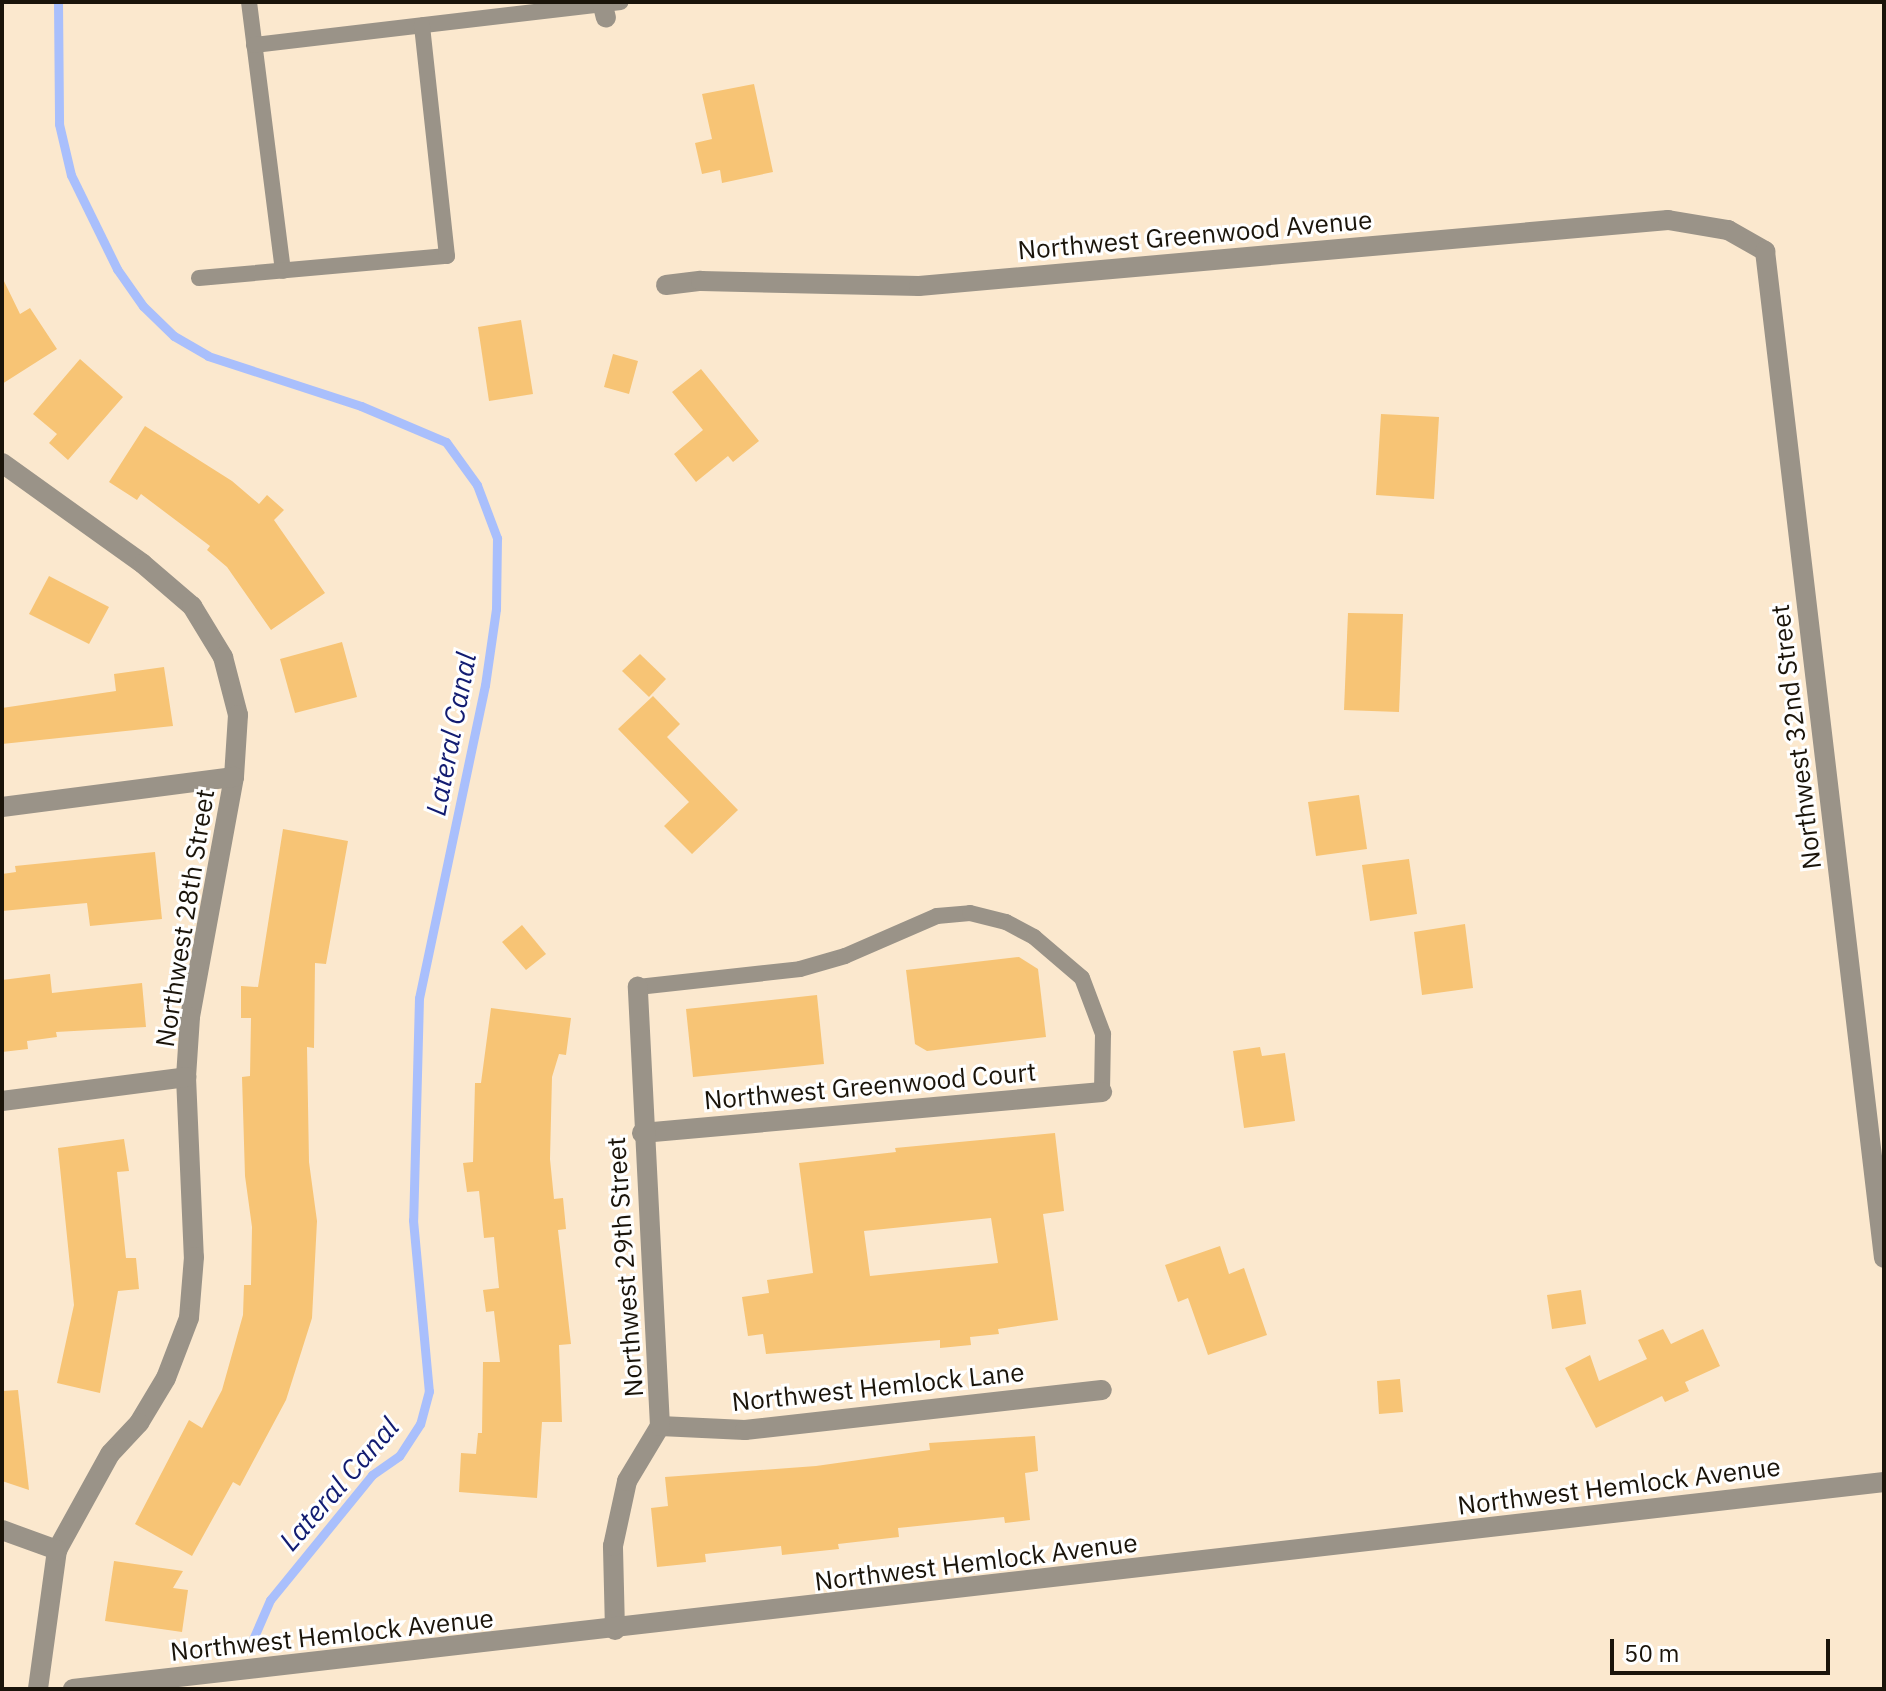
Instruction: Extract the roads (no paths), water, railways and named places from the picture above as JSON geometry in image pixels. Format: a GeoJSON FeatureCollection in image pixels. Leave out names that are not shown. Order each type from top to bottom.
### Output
{"type":"FeatureCollection","features":[{"type":"Feature","properties":{"kind":"street","name":"Northwest Greenwood Avenue"},"geometry":{"type":"LineString","coordinates":[[666,285],[701,281],[919,286],[1668,220],[1728,230]]}},
{"type":"Feature","properties":{"kind":"street","name":"Northwest 32nd Street"},"geometry":{"type":"LineString","coordinates":[[1728,230],[1765,251],[1884,1258]]}},
{"type":"Feature","properties":{"kind":"street","name":"Northwest 28th Street"},"geometry":{"type":"LineString","coordinates":[[6,474],[143,564],[192,606],[223,657],[238,715],[234,777],[190,1017],[186,1077],[194,1257],[189,1318],[166,1378],[139,1423],[110,1454],[57,1550],[38,1689]]}},
{"type":"Feature","properties":{"kind":"street"},"geometry":{"type":"LineString","coordinates":[[2,807],[234,777]]}},
{"type":"Feature","properties":{"kind":"street","name":"Northwest 29th Street"},"geometry":{"type":"LineString","coordinates":[[615,1630],[613,1546],[621,1507],[627,1481],[660,1426],[659,1348],[642,1133],[638,987]]}},
{"type":"Feature","properties":{"kind":"street"},"geometry":{"type":"LineString","coordinates":[[2,1101],[186,1077]]}},
{"type":"Feature","properties":{"kind":"street","name":"Northwest Greenwood Court"},"geometry":{"type":"LineString","coordinates":[[642,1133],[1102,1092]]}},
{"type":"Feature","properties":{"kind":"street","name":"Northwest Hemlock Lane"},"geometry":{"type":"LineString","coordinates":[[660,1426],[745,1430],[1102,1390]]}},
{"type":"Feature","properties":{"kind":"street","name":"Northwest Hemlock Avenue"},"geometry":{"type":"LineString","coordinates":[[73,1689],[615,1630],[1884,1482]]}},
{"type":"Feature","properties":{"kind":"street"},"geometry":{"type":"LineString","coordinates":[[2,1530],[57,1550]]}},
{"type":"Feature","properties":{"kind":"lane"},"geometry":{"type":"LineString","coordinates":[[249,2],[283,271]]}},
{"type":"Feature","properties":{"kind":"lane"},"geometry":{"type":"LineString","coordinates":[[254,45],[608,6]]}},
{"type":"Feature","properties":{"kind":"lane"},"geometry":{"type":"LineString","coordinates":[[199,278],[447,256],[422,25]]}},
{"type":"Feature","properties":{"kind":"lane"},"geometry":{"type":"LineString","coordinates":[[638,987],[800,969],[845,956],[937,916],[970,913],[1006,922],[1034,937],[1082,978],[1103,1034],[1102,1092]]}},
{"type":"Feature","properties":{"kind":"waterway","name":"Lateral Canal"},"geometry":{"type":"LineString","coordinates":[[58,2],[59,124],[71,175],[117,269],[143,306],[174,336],[208,356],[361,406],[446,442],[477,485],[497,538],[496,609],[485,685],[419,998],[413,1220],[429,1391],[420,1424],[399,1456],[372,1475],[270,1600],[251,1644]]}}]}
